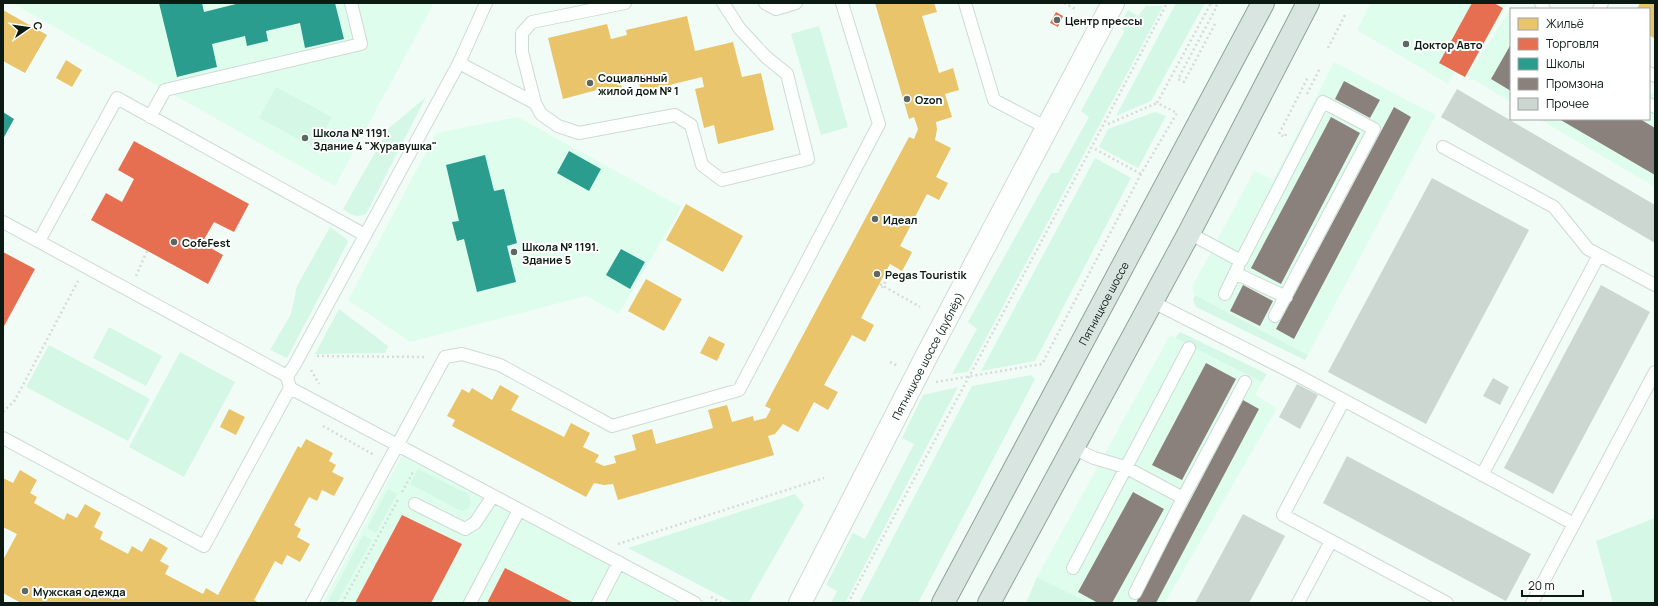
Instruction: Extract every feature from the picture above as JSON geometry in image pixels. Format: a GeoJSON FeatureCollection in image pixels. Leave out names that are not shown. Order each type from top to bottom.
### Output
{"type":"FeatureCollection","features":[{"type":"Feature","properties":{"kind":"main road","name":"Пятницкое шоссе"},"geometry":{"type":"LineString","coordinates":[[943,603],[1263,3]]}},
{"type":"Feature","properties":{"kind":"main road"},"geometry":{"type":"LineString","coordinates":[[989,603],[1189,233],[1308,3]]}},
{"type":"Feature","properties":{"kind":"street","name":"Пятницкое шоссе (дублёр)"},"geometry":{"type":"LineString","coordinates":[[800,603],[922,365],[1113,3]]}},
{"type":"Feature","properties":{"kind":"lane"},"geometry":{"type":"LineString","coordinates":[[150,117],[165,90],[361,44],[351,3]]}},
{"type":"Feature","properties":{"kind":"lane"},"geometry":{"type":"LineString","coordinates":[[287,376],[294,366],[459,64],[486,3]]}},
{"type":"Feature","properties":{"kind":"lane"},"geometry":{"type":"LineString","coordinates":[[625,3],[532,22],[522,33],[522,52],[535,104],[541,114],[558,126],[579,133],[675,115],[691,125],[702,165],[722,180],[808,159],[787,74],[766,57],[740,29],[723,3]]}},
{"type":"Feature","properties":{"kind":"lane"},"geometry":{"type":"LineString","coordinates":[[765,3],[776,9],[796,3]]}},
{"type":"Feature","properties":{"kind":"lane"},"geometry":{"type":"LineString","coordinates":[[312,603],[388,464],[444,357],[462,354],[500,365],[612,426],[739,390],[879,124],[842,3]]}},
{"type":"Feature","properties":{"kind":"lane"},"geometry":{"type":"LineString","coordinates":[[965,3],[994,100],[1047,128]]}},
{"type":"Feature","properties":{"kind":"lane"},"geometry":{"type":"LineString","coordinates":[[459,64],[535,104]]}},
{"type":"Feature","properties":{"kind":"lane"},"geometry":{"type":"LineString","coordinates":[[39,241],[117,98],[365,235]]}},
{"type":"Feature","properties":{"kind":"lane"},"geometry":{"type":"LineString","coordinates":[[1225,294],[1323,102],[1374,129],[1275,316]]}},
{"type":"Feature","properties":{"kind":"lane"},"geometry":{"type":"LineString","coordinates":[[1442,147],[1554,207],[1588,249],[1655,285]]}},
{"type":"Feature","properties":{"kind":"lane"},"geometry":{"type":"LineString","coordinates":[[3,222],[287,376],[290,388],[204,546],[3,438]]}},
{"type":"Feature","properties":{"kind":"lane"},"geometry":{"type":"LineString","coordinates":[[1189,233],[1241,261]]}},
{"type":"Feature","properties":{"kind":"lane"},"geometry":{"type":"LineString","coordinates":[[1482,475],[1599,255]]}},
{"type":"Feature","properties":{"kind":"lane"},"geometry":{"type":"LineString","coordinates":[[1235,273],[1286,297]]}},
{"type":"Feature","properties":{"kind":"lane"},"geometry":{"type":"LineString","coordinates":[[1151,301],[1344,400],[1574,524]]}},
{"type":"Feature","properties":{"kind":"lane"},"geometry":{"type":"LineString","coordinates":[[1073,568],[1189,348]]}},
{"type":"Feature","properties":{"kind":"lane"},"geometry":{"type":"LineString","coordinates":[[1532,603],[1655,372]]}},
{"type":"Feature","properties":{"kind":"lane"},"geometry":{"type":"LineString","coordinates":[[1135,593],[1183,498],[1245,382]]}},
{"type":"Feature","properties":{"kind":"lane"},"geometry":{"type":"LineString","coordinates":[[290,388],[695,603]]}},
{"type":"Feature","properties":{"kind":"lane"},"geometry":{"type":"LineString","coordinates":[[1344,400],[1283,515],[1447,603]]}},
{"type":"Feature","properties":{"kind":"lane"},"geometry":{"type":"LineString","coordinates":[[1073,448],[1094,458],[1125,467],[1183,498]]}},
{"type":"Feature","properties":{"kind":"lane"},"geometry":{"type":"LineString","coordinates":[[415,504],[465,528],[474,523],[493,496]]}},
{"type":"Feature","properties":{"kind":"lane"},"geometry":{"type":"LineString","coordinates":[[470,603],[519,510]]}},
{"type":"Feature","properties":{"kind":"lane"},"geometry":{"type":"LineString","coordinates":[[1298,603],[1332,541]]}},
{"type":"Feature","properties":{"kind":"lane"},"geometry":{"type":"LineString","coordinates":[[598,603],[619,562]]}},
{"type":"Feature","properties":{"kind":"path"},"geometry":{"type":"LineString","coordinates":[[1064,3],[1077,10]]}},
{"type":"Feature","properties":{"kind":"path"},"geometry":{"type":"LineString","coordinates":[[848,603],[1167,3]]}},
{"type":"Feature","properties":{"kind":"path"},"geometry":{"type":"LineString","coordinates":[[1108,124],[1157,103],[1211,3],[1217,6],[1178,79],[1184,82],[1215,24]]}},
{"type":"Feature","properties":{"kind":"path"},"geometry":{"type":"LineString","coordinates":[[1328,48],[1345,15]]}},
{"type":"Feature","properties":{"kind":"path"},"geometry":{"type":"LineString","coordinates":[[1306,96],[1320,68]]}},
{"type":"Feature","properties":{"kind":"path"},"geometry":{"type":"LineString","coordinates":[[1288,130],[1285,137],[1279,134],[1308,77]]}},
{"type":"Feature","properties":{"kind":"path"},"geometry":{"type":"LineString","coordinates":[[931,383],[1042,364],[1141,174],[1177,113],[1157,103]]}},
{"type":"Feature","properties":{"kind":"path"},"geometry":{"type":"LineString","coordinates":[[1095,149],[1141,174]]}},
{"type":"Feature","properties":{"kind":"path"},"geometry":{"type":"LineString","coordinates":[[134,279],[147,251]]}},
{"type":"Feature","properties":{"kind":"path"},"geometry":{"type":"LineString","coordinates":[[3,412],[14,400],[86,266]]}},
{"type":"Feature","properties":{"kind":"path"},"geometry":{"type":"LineString","coordinates":[[882,287],[888,277]]}},
{"type":"Feature","properties":{"kind":"path"},"geometry":{"type":"LineString","coordinates":[[880,284],[882,287],[920,307]]}},
{"type":"Feature","properties":{"kind":"path"},"geometry":{"type":"LineString","coordinates":[[311,356],[444,357]]}},
{"type":"Feature","properties":{"kind":"path"},"geometry":{"type":"LineString","coordinates":[[310,367],[316,381],[322,386]]}},
{"type":"Feature","properties":{"kind":"path"},"geometry":{"type":"LineString","coordinates":[[322,425],[388,464]]}},
{"type":"Feature","properties":{"kind":"path"},"geometry":{"type":"LineString","coordinates":[[342,603],[421,458]]}},
{"type":"Feature","properties":{"kind":"path"},"geometry":{"type":"LineString","coordinates":[[612,546],[824,478]]}},
{"type":"Feature","properties":{"kind":"path"},"geometry":{"type":"LineString","coordinates":[[708,596],[722,603]]}},
{"type":"Feature","properties":{"kind":"shaded area","name":"Школа № 1191. Здание 4 \"Журавушка\""},"geometry":{"type":"Polygon","coordinates":[[[12,3],[434,3],[335,186],[12,3]]]}},
{"type":"Feature","properties":{"kind":"shaded area"},"geometry":{"type":"Polygon","coordinates":[[[1176,3],[1205,3],[1151,101],[1116,116],[1176,3]]]}},
{"type":"Feature","properties":{"kind":"shaded area"},"geometry":{"type":"Polygon","coordinates":[[[1371,3],[1508,3],[1465,78],[1455,72],[1448,84],[1357,30],[1371,3]]]}},
{"type":"Feature","properties":{"kind":"shaded area"},"geometry":{"type":"Polygon","coordinates":[[[1146,6],[1163,6],[968,372],[952,374],[977,329],[968,322],[1051,173],[1058,173],[1089,117],[1081,111],[1124,32],[1122,21],[1128,10],[1138,16],[1146,6]]]}},
{"type":"Feature","properties":{"kind":"shaded area"},"geometry":{"type":"Polygon","coordinates":[[[1510,10],[1510,101],[1467,76],[1510,10]]]}},
{"type":"Feature","properties":{"kind":"shaded area"},"geometry":{"type":"Polygon","coordinates":[[[819,26],[848,127],[821,135],[791,34],[819,26]]]}},
{"type":"Feature","properties":{"kind":"shaded area"},"geometry":{"type":"Polygon","coordinates":[[[1334,62],[1436,115],[1308,355],[1195,295],[1192,287],[1254,171],[1273,180],[1334,62]]]}},
{"type":"Feature","properties":{"kind":"shaded area"},"geometry":{"type":"Polygon","coordinates":[[[276,87],[332,117],[315,148],[259,118],[276,87]]]}},
{"type":"Feature","properties":{"kind":"shaded area"},"geometry":{"type":"Polygon","coordinates":[[[1650,92],[1655,95],[1655,187],[1541,120],[1650,120],[1650,92]]]}},
{"type":"Feature","properties":{"kind":"shaded area"},"geometry":{"type":"Polygon","coordinates":[[[426,97],[366,214],[356,216],[343,209],[389,128],[426,97]]]}},
{"type":"Feature","properties":{"kind":"shaded area"},"geometry":{"type":"Polygon","coordinates":[[[1155,112],[1166,116],[1138,168],[1099,147],[1108,129],[1155,112]]]}},
{"type":"Feature","properties":{"kind":"shaded area","name":"Школа № 1191. Здание 5"},"geometry":{"type":"Polygon","coordinates":[[[518,117],[681,207],[619,314],[586,296],[410,342],[348,300],[436,133],[518,117]]]}},
{"type":"Feature","properties":{"kind":"shaded area"},"geometry":{"type":"Polygon","coordinates":[[[1095,158],[1131,178],[1035,361],[981,371],[1095,158]]]}},
{"type":"Feature","properties":{"kind":"shaded area"},"geometry":{"type":"Polygon","coordinates":[[[330,227],[348,242],[287,358],[270,350],[291,314],[297,286],[330,227]]]}},
{"type":"Feature","properties":{"kind":"shaded area"},"geometry":{"type":"Polygon","coordinates":[[[1195,295],[1308,355],[1305,360],[1196,307],[1193,300],[1195,295]]]}},
{"type":"Feature","properties":{"kind":"shaded area"},"geometry":{"type":"Polygon","coordinates":[[[339,309],[388,346],[385,353],[315,354],[339,309]]]}},
{"type":"Feature","properties":{"kind":"shaded area"},"geometry":{"type":"Polygon","coordinates":[[[109,327],[162,356],[146,386],[93,358],[109,327]]]}},
{"type":"Feature","properties":{"kind":"shaded area"},"geometry":{"type":"Polygon","coordinates":[[[1180,332],[1267,374],[1262,382],[1175,338],[1180,332]]]}},
{"type":"Feature","properties":{"kind":"shaded area"},"geometry":{"type":"Polygon","coordinates":[[[1170,335],[1262,382],[1255,395],[1277,408],[1165,603],[1088,603],[1037,577],[1170,335]]]}},
{"type":"Feature","properties":{"kind":"shaded area"},"geometry":{"type":"Polygon","coordinates":[[[49,345],[150,399],[128,441],[26,387],[49,345]]]}},
{"type":"Feature","properties":{"kind":"shaded area"},"geometry":{"type":"Polygon","coordinates":[[[180,352],[235,382],[184,477],[129,447],[180,352]]]}},
{"type":"Feature","properties":{"kind":"shaded area"},"geometry":{"type":"Polygon","coordinates":[[[1031,375],[1035,379],[918,603],[859,603],[972,386],[1031,375]]]}},
{"type":"Feature","properties":{"kind":"shaded area"},"geometry":{"type":"Polygon","coordinates":[[[958,387],[845,603],[831,603],[837,591],[826,585],[853,533],[865,539],[914,444],[902,438],[923,395],[958,387]]]}},
{"type":"Feature","properties":{"kind":"shaded area"},"geometry":{"type":"Polygon","coordinates":[[[407,446],[708,603],[337,603],[371,540],[363,535],[327,603],[323,603],[407,446]]]}},
{"type":"Feature","properties":{"kind":"shaded area"},"geometry":{"type":"Polygon","coordinates":[[[418,469],[466,493],[470,500],[469,508],[464,511],[459,510],[410,484],[418,469]]]}},
{"type":"Feature","properties":{"kind":"shaded area"},"geometry":{"type":"Polygon","coordinates":[[[388,489],[397,494],[376,533],[367,528],[388,489]]]}},
{"type":"Feature","properties":{"kind":"shaded area"},"geometry":{"type":"Polygon","coordinates":[[[795,494],[804,505],[748,603],[734,603],[628,548],[795,494]]]}},
{"type":"Feature","properties":{"kind":"shaded area"},"geometry":{"type":"Polygon","coordinates":[[[1655,518],[1655,603],[1613,603],[1596,541],[1655,518]]]}},
{"type":"Feature","properties":{"kind":"shaded area"},"geometry":{"type":"Polygon","coordinates":[[[363,535],[372,540],[337,603],[327,603],[363,535]]]}},
{"type":"Feature","properties":{"kind":"shaded area"},"geometry":{"type":"Polygon","coordinates":[[[1037,577],[1087,602],[1026,603],[1037,577]]]}},
{"type":"Feature","properties":{"kind":"building: Жильё"},"geometry":{"type":"Polygon","coordinates":[[[875,3],[934,3],[937,12],[922,16],[939,73],[953,68],[959,90],[945,94],[952,117],[936,122],[937,129],[935,140],[951,148],[936,177],[948,183],[939,200],[927,194],[900,246],[912,252],[907,262],[902,271],[890,264],[861,318],[874,325],[865,342],[852,335],[824,385],[838,392],[828,410],[814,402],[798,432],[783,424],[775,434],[768,436],[774,455],[618,500],[613,484],[604,485],[594,483],[586,497],[452,426],[455,420],[447,416],[462,389],[469,393],[472,388],[492,400],[500,385],[519,396],[511,410],[564,437],[571,423],[590,433],[583,447],[599,455],[595,462],[604,466],[616,463],[614,456],[636,450],[632,435],[652,429],[656,444],[713,428],[708,410],[727,405],[732,422],[753,416],[754,421],[766,418],[771,409],[765,406],[909,137],[914,139],[918,129],[914,117],[909,119],[875,3]]]}},
{"type":"Feature","properties":{"kind":"building: Жильё"},"geometry":{"type":"Polygon","coordinates":[[[1640,3],[1655,3],[1655,39],[1650,36],[1650,8],[1638,8],[1640,3]]]}},
{"type":"Feature","properties":{"kind":"building: Жильё"},"geometry":{"type":"Polygon","coordinates":[[[3,10],[47,35],[25,73],[3,61],[3,10]]]}},
{"type":"Feature","properties":{"kind":"building: Жильё","name":"Социальный жилой дом № 1"},"geometry":{"type":"Polygon","coordinates":[[[687,16],[695,51],[733,42],[742,77],[761,73],[774,130],[718,144],[714,125],[704,128],[695,89],[704,87],[702,77],[641,92],[637,74],[620,78],[622,89],[602,93],[601,89],[563,99],[548,38],[607,24],[611,39],[627,35],[626,30],[687,16]]]}},
{"type":"Feature","properties":{"kind":"building: Жильё"},"geometry":{"type":"Polygon","coordinates":[[[66,60],[82,70],[72,87],[56,78],[66,60]]]}},
{"type":"Feature","properties":{"kind":"building: Жильё"},"geometry":{"type":"Polygon","coordinates":[[[686,204],[743,236],[723,272],[666,240],[686,204]]]}},
{"type":"Feature","properties":{"kind":"building: Жильё"},"geometry":{"type":"Polygon","coordinates":[[[646,279],[682,299],[664,331],[628,311],[646,279]]]}},
{"type":"Feature","properties":{"kind":"building: Жильё"},"geometry":{"type":"Polygon","coordinates":[[[709,336],[725,344],[717,361],[700,353],[709,336]]]}},
{"type":"Feature","properties":{"kind":"building: Жильё"},"geometry":{"type":"Polygon","coordinates":[[[229,409],[245,417],[236,435],[220,427],[229,409]]]}},
{"type":"Feature","properties":{"kind":"building: Жильё"},"geometry":{"type":"Polygon","coordinates":[[[306,439],[333,453],[329,461],[336,465],[332,472],[344,478],[334,496],[322,490],[317,501],[309,497],[294,525],[301,529],[297,537],[310,544],[300,562],[287,555],[282,565],[275,561],[254,600],[259,603],[21,603],[3,593],[3,560],[17,534],[3,527],[3,478],[13,483],[20,470],[37,480],[30,493],[37,497],[34,503],[64,520],[67,513],[77,518],[85,504],[101,513],[94,527],[103,532],[100,539],[128,554],[132,546],[142,552],[150,538],[158,542],[168,548],[160,561],[169,566],[165,574],[203,594],[206,588],[218,595],[298,446],[301,448],[306,439]]]}},
{"type":"Feature","properties":{"kind":"building: Торговля"},"geometry":{"type":"Polygon","coordinates":[[[1472,3],[1494,3],[1503,8],[1465,77],[1439,63],[1472,3]]]}},
{"type":"Feature","properties":{"kind":"building: Торговля","name":"Центр прессы"},"geometry":{"type":"Polygon","coordinates":[[[1056,12],[1063,16],[1058,27],[1050,23],[1056,12]]]}},
{"type":"Feature","properties":{"kind":"building: Торговля"},"geometry":{"type":"Polygon","coordinates":[[[134,141],[249,204],[234,232],[214,222],[202,243],[223,255],[208,284],[91,220],[106,193],[122,202],[134,179],[118,170],[134,141]]]}},
{"type":"Feature","properties":{"kind":"building: Торговля"},"geometry":{"type":"Polygon","coordinates":[[[3,252],[35,269],[3,328],[3,252]]]}},
{"type":"Feature","properties":{"kind":"building: Торговля"},"geometry":{"type":"Polygon","coordinates":[[[402,515],[462,544],[431,603],[355,603],[402,515]]]}},
{"type":"Feature","properties":{"kind":"building: Торговля"},"geometry":{"type":"Polygon","coordinates":[[[505,568],[574,603],[487,603],[505,568]]]}},
{"type":"Feature","properties":{"kind":"building: Школы"},"geometry":{"type":"Polygon","coordinates":[[[159,3],[202,3],[204,12],[236,3],[335,3],[344,39],[305,48],[300,23],[266,31],[268,41],[247,46],[245,36],[212,44],[217,67],[177,77],[159,3]]]}},
{"type":"Feature","properties":{"kind":"building: Школы"},"geometry":{"type":"Polygon","coordinates":[[[3,112],[14,119],[3,139],[3,112]]]}},
{"type":"Feature","properties":{"kind":"building: Школы"},"geometry":{"type":"Polygon","coordinates":[[[569,151],[601,169],[589,191],[557,173],[569,151]]]}},
{"type":"Feature","properties":{"kind":"building: Школы"},"geometry":{"type":"Polygon","coordinates":[[[485,155],[494,191],[504,189],[517,243],[507,246],[516,282],[477,292],[464,239],[457,241],[452,222],[459,221],[446,165],[485,155]]]}},
{"type":"Feature","properties":{"kind":"building: Школы"},"geometry":{"type":"Polygon","coordinates":[[[621,249],[645,262],[630,289],[606,275],[621,249]]]}},
{"type":"Feature","properties":{"kind":"building: Промзона"},"geometry":{"type":"Polygon","coordinates":[[[1510,46],[1510,90],[1491,79],[1510,46]]]}},
{"type":"Feature","properties":{"kind":"building: Промзона"},"geometry":{"type":"Polygon","coordinates":[[[1344,81],[1380,100],[1370,118],[1335,99],[1344,81]]]}},
{"type":"Feature","properties":{"kind":"building: Промзона"},"geometry":{"type":"Polygon","coordinates":[[[1394,107],[1411,117],[1294,339],[1276,329],[1394,107]]]}},
{"type":"Feature","properties":{"kind":"building: Промзона"},"geometry":{"type":"Polygon","coordinates":[[[1331,117],[1360,133],[1281,284],[1251,268],[1331,117]]]}},
{"type":"Feature","properties":{"kind":"building: Промзона"},"geometry":{"type":"Polygon","coordinates":[[[1561,120],[1642,120],[1655,128],[1655,175],[1561,120]]]}},
{"type":"Feature","properties":{"kind":"building: Промзона"},"geometry":{"type":"Polygon","coordinates":[[[1243,285],[1273,301],[1260,326],[1230,311],[1243,285]]]}},
{"type":"Feature","properties":{"kind":"building: Промзона"},"geometry":{"type":"Polygon","coordinates":[[[1206,363],[1236,379],[1182,480],[1152,465],[1206,363]]]}},
{"type":"Feature","properties":{"kind":"building: Промзона"},"geometry":{"type":"Polygon","coordinates":[[[1243,400],[1259,409],[1156,603],[1136,603],[1243,400]]]}},
{"type":"Feature","properties":{"kind":"building: Промзона"},"geometry":{"type":"Polygon","coordinates":[[[1133,492],[1164,509],[1112,603],[1098,603],[1078,592],[1133,492]]]}},
{"type":"Feature","properties":{"kind":"building: Прочее"},"geometry":{"type":"Polygon","coordinates":[[[1457,89],[1655,205],[1655,243],[1441,117],[1457,89]]]}},
{"type":"Feature","properties":{"kind":"building: Прочее"},"geometry":{"type":"Polygon","coordinates":[[[1432,178],[1529,230],[1426,424],[1328,372],[1432,178]]]}},
{"type":"Feature","properties":{"kind":"building: Прочее"},"geometry":{"type":"Polygon","coordinates":[[[1601,285],[1650,312],[1553,494],[1504,468],[1601,285]]]}},
{"type":"Feature","properties":{"kind":"building: Прочее"},"geometry":{"type":"Polygon","coordinates":[[[1493,378],[1509,387],[1500,405],[1483,396],[1493,378]]]}},
{"type":"Feature","properties":{"kind":"building: Прочее"},"geometry":{"type":"Polygon","coordinates":[[[1297,384],[1318,395],[1300,429],[1279,417],[1297,384]]]}},
{"type":"Feature","properties":{"kind":"building: Прочее"},"geometry":{"type":"Polygon","coordinates":[[[1347,456],[1531,554],[1506,601],[1323,503],[1347,456]]]}},
{"type":"Feature","properties":{"kind":"building: Прочее"},"geometry":{"type":"Polygon","coordinates":[[[1243,514],[1285,536],[1249,603],[1195,603],[1243,514]]]}},
{"type":"Feature","properties":{"kind":"place","name":"Центр прессы"},"geometry":{"type":"Point","coordinates":[1057,20]}},
{"type":"Feature","properties":{"kind":"place","name":"Доктор Авто"},"geometry":{"type":"Point","coordinates":[1406,44]}},
{"type":"Feature","properties":{"kind":"place","name":"Социальный жилой дом № 1"},"geometry":{"type":"Point","coordinates":[590,83]}},
{"type":"Feature","properties":{"kind":"place","name":"Ozon"},"geometry":{"type":"Point","coordinates":[907,99]}},
{"type":"Feature","properties":{"kind":"place","name":"Школа № 1191. Здание 4 \"Журавушка\""},"geometry":{"type":"Point","coordinates":[305,138]}},
{"type":"Feature","properties":{"kind":"place","name":"Идеал"},"geometry":{"type":"Point","coordinates":[875,219]}},
{"type":"Feature","properties":{"kind":"place","name":"CofeFest"},"geometry":{"type":"Point","coordinates":[174,242]}},
{"type":"Feature","properties":{"kind":"place","name":"Школа № 1191. Здание 5"},"geometry":{"type":"Point","coordinates":[514,252]}},
{"type":"Feature","properties":{"kind":"place","name":"Pegas Touristik"},"geometry":{"type":"Point","coordinates":[877,274]}},
{"type":"Feature","properties":{"kind":"place","name":"Мужская одежда"},"geometry":{"type":"Point","coordinates":[25,591]}}]}
